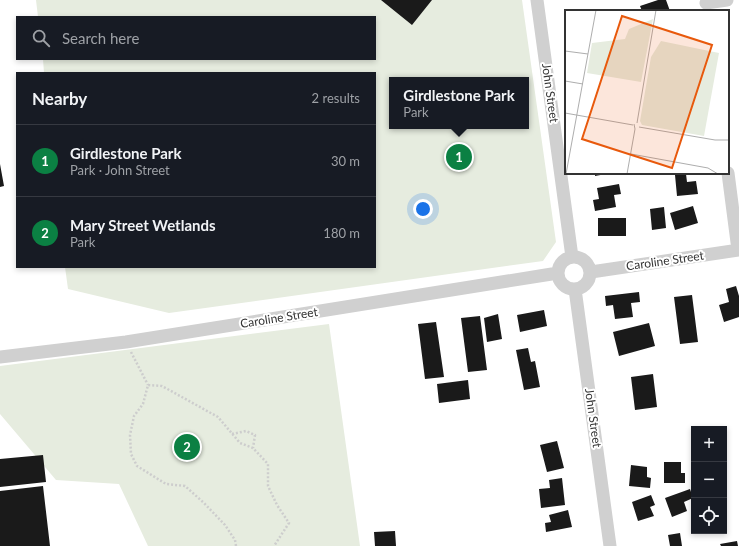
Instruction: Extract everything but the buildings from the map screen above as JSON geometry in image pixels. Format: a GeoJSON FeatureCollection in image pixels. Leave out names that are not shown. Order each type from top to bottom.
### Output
{"type":"FeatureCollection","features":[{"type":"Feature","properties":{"kind":"street","name":"John Street"},"geometry":{"type":"LineString","coordinates":[[537,0],[572,257]]}},
{"type":"Feature","properties":{"kind":"street"},"geometry":{"type":"LineString","coordinates":[[707,5],[727,0]]}},
{"type":"Feature","properties":{"kind":"street"},"geometry":{"type":"LineString","coordinates":[[728,174],[738,250]]}},
{"type":"Feature","properties":{"kind":"street","name":"Caroline Street"},"geometry":{"type":"LineString","coordinates":[[591,272],[738,250]]}},
{"type":"Feature","properties":{"kind":"street"},"geometry":{"type":"LineString","coordinates":[[572,257],[582,258],[586,262],[591,272],[588,282],[576,289],[563,285],[558,273],[560,264],[567,258],[572,257]]}},
{"type":"Feature","properties":{"kind":"street","name":"Caroline Street"},"geometry":{"type":"LineString","coordinates":[[0,358],[126,342],[558,273]]}},
{"type":"Feature","properties":{"kind":"street","name":"John Street"},"geometry":{"type":"LineString","coordinates":[[576,289],[610,546]]}},
{"type":"Feature","properties":{"kind":"path"},"geometry":{"type":"LineString","coordinates":[[126,342],[136,366],[148,385],[143,404],[134,416],[130,435],[130,454],[137,466],[166,484],[185,486],[225,525],[236,546]]}},
{"type":"Feature","properties":{"kind":"path"},"geometry":{"type":"LineString","coordinates":[[148,385],[162,386],[218,417],[240,443],[253,448],[268,464],[268,486],[277,505],[289,523],[274,546]]}},
{"type":"Feature","properties":{"kind":"path"},"geometry":{"type":"LineString","coordinates":[[232,434],[246,431],[255,435],[253,448]]}},
{"type":"Feature","properties":{"kind":"shaded area"},"geometry":{"type":"Polygon","coordinates":[[[36,0],[522,0],[556,242],[543,261],[169,313],[68,289],[65,268],[376,268],[376,72],[44,72],[43,60],[376,60],[376,16],[38,16],[36,0]]]}},
{"type":"Feature","properties":{"kind":"shaded area"},"geometry":{"type":"Polygon","coordinates":[[[329,324],[360,546],[148,546],[119,484],[56,480],[0,414],[0,366],[329,324]]]}},
{"type":"Feature","properties":{"kind":"place","name":"Girdlestone Park"},"geometry":{"type":"Point","coordinates":[459,157]}},
{"type":"Feature","properties":{"kind":"place","name":"Mary Street Wetlands"},"geometry":{"type":"Point","coordinates":[187,447]}}]}
